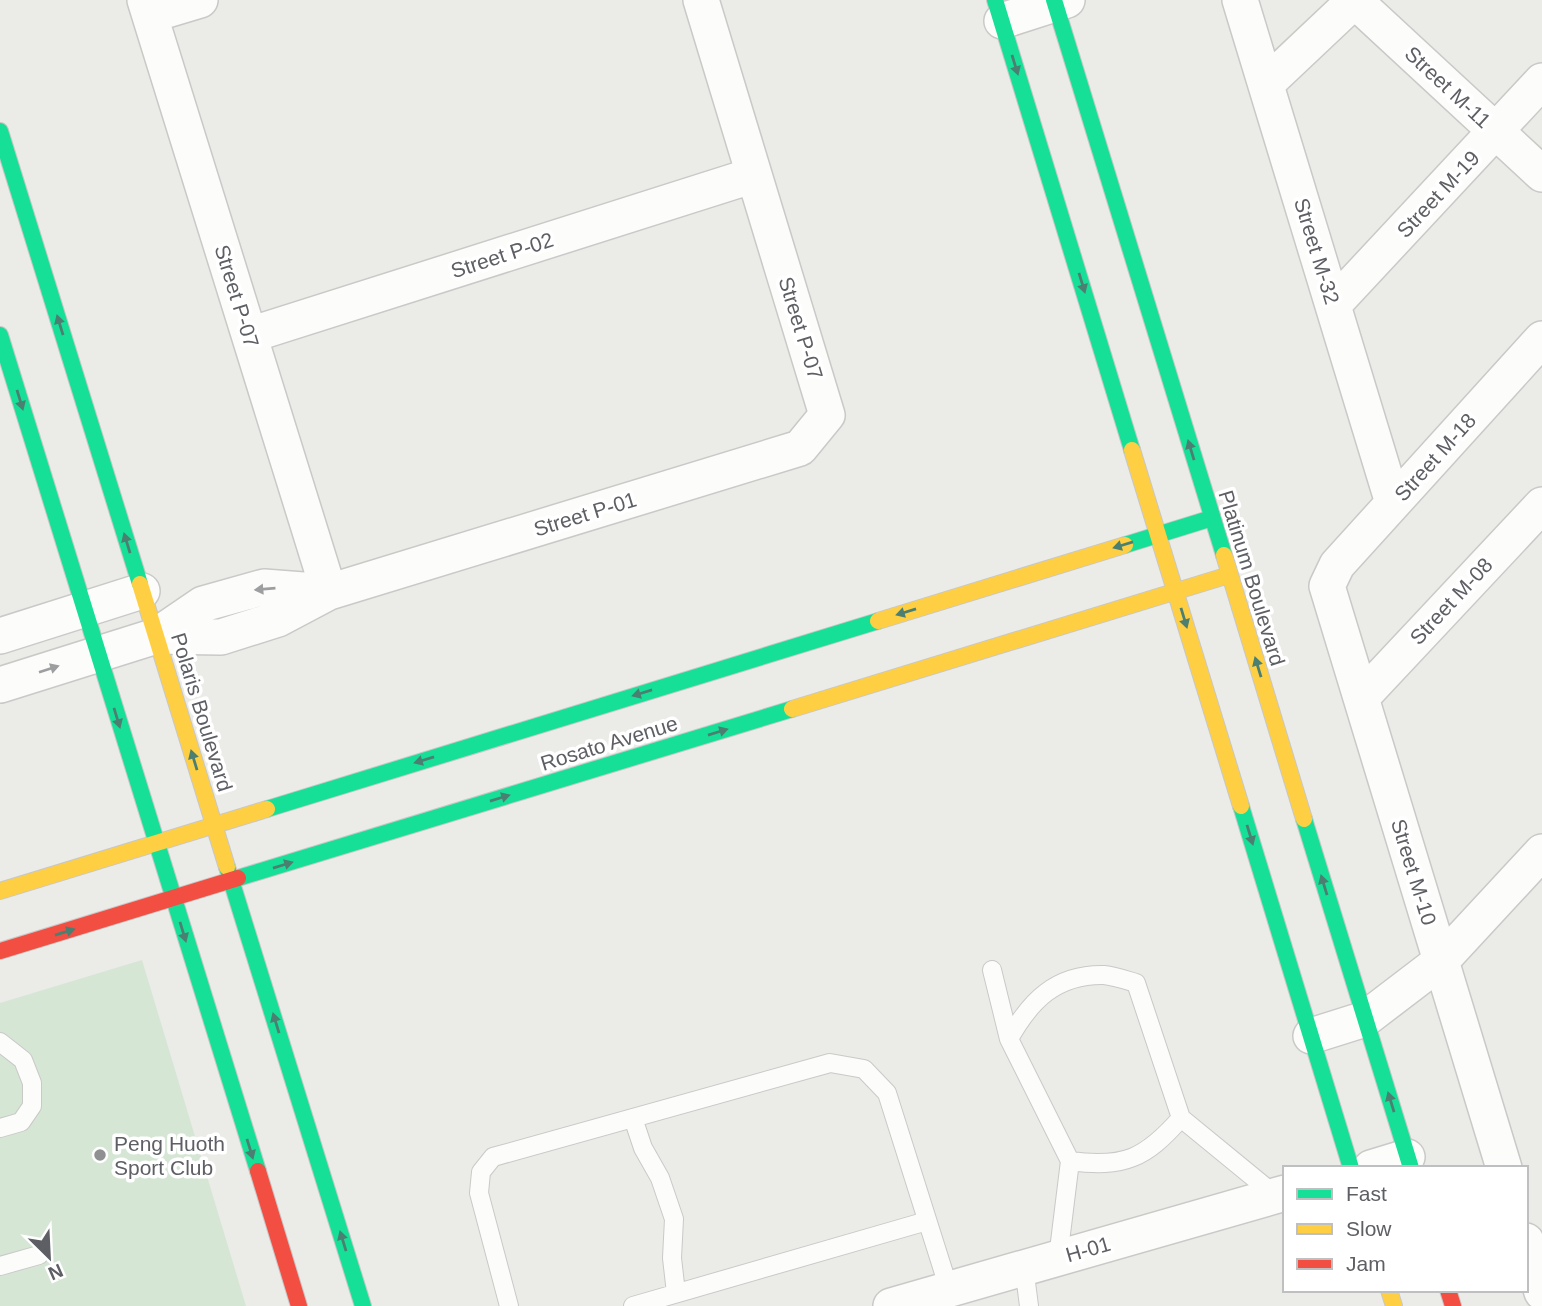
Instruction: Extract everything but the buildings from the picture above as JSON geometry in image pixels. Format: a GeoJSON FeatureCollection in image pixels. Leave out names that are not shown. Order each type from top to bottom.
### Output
{"type":"FeatureCollection","features":[{"type":"Feature","properties":{"kind":"street"},"geometry":{"type":"LineString","coordinates":[[148,7],[200,0]]}},
{"type":"Feature","properties":{"kind":"street","name":"Street P-07"},"geometry":{"type":"LineString","coordinates":[[701,0],[827,415]]}},
{"type":"Feature","properties":{"kind":"street","name":"Street M-32"},"geometry":{"type":"LineString","coordinates":[[1240,0],[1393,503]]}},
{"type":"Feature","properties":{"kind":"street"},"geometry":{"type":"LineString","coordinates":[[1266,84],[1354,0]]}},
{"type":"Feature","properties":{"kind":"street","name":"Street M-11"},"geometry":{"type":"LineString","coordinates":[[1354,0],[1542,174]]}},
{"type":"Feature","properties":{"kind":"street"},"geometry":{"type":"LineString","coordinates":[[1059,1],[998,10],[1351,1166]]}},
{"type":"Feature","properties":{"kind":"street","name":"Platinum Boulevard"},"geometry":{"type":"LineString","coordinates":[[1059,1],[1229,575],[1409,1163]]}},
{"type":"Feature","properties":{"kind":"street","name":"Street P-07"},"geometry":{"type":"LineString","coordinates":[[148,7],[329,592]]}},
{"type":"Feature","properties":{"kind":"street","name":"Street M-19"},"geometry":{"type":"LineString","coordinates":[[1333,305],[1542,81]]}},
{"type":"Feature","properties":{"kind":"street","name":"Polaris Boulevard"},"geometry":{"type":"LineString","coordinates":[[0,131],[363,1306]]}},
{"type":"Feature","properties":{"kind":"street","name":"Street P-02"},"geometry":{"type":"LineString","coordinates":[[250,335],[754,175]]}},
{"type":"Feature","properties":{"kind":"street"},"geometry":{"type":"LineString","coordinates":[[0,335],[299,1306]]}},
{"type":"Feature","properties":{"kind":"street","name":"Street M-18"},"geometry":{"type":"LineString","coordinates":[[1330,577],[1337,565],[1542,339]]}},
{"type":"Feature","properties":{"kind":"street","name":"Street P-01"},"geometry":{"type":"LineString","coordinates":[[0,685],[156,636],[221,637],[278,620],[329,592],[800,448],[827,415]]}},
{"type":"Feature","properties":{"kind":"street","name":"Street M-08"},"geometry":{"type":"LineString","coordinates":[[1361,698],[1542,505]]}},
{"type":"Feature","properties":{"kind":"street","name":"Rosato Avenue"},"geometry":{"type":"LineString","coordinates":[[0,891],[1212,518]]}},
{"type":"Feature","properties":{"kind":"street","name":"Rosato Avenue"},"geometry":{"type":"LineString","coordinates":[[0,951],[1229,575]]}},
{"type":"Feature","properties":{"kind":"street","name":"Street M-10"},"geometry":{"type":"LineString","coordinates":[[1330,577],[1327,586],[1503,1166]]}},
{"type":"Feature","properties":{"kind":"street"},"geometry":{"type":"LineString","coordinates":[[0,636],[142,591]]}},
{"type":"Feature","properties":{"kind":"street"},"geometry":{"type":"LineString","coordinates":[[1315,1047],[1369,1031],[1423,1005],[1441,961],[1542,852]]}},
{"type":"Feature","properties":{"kind":"street"},"geometry":{"type":"LineString","coordinates":[[1386,1166],[1409,1163]]}},
{"type":"Feature","properties":{"kind":"street","name":"H-01"},"geometry":{"type":"LineString","coordinates":[[891,1306],[1280,1194]]}},
{"type":"Feature","properties":{"kind":"street"},"geometry":{"type":"LineString","coordinates":[[1533,1246],[1542,1292]]}},
{"type":"Feature","properties":{"kind":"lane"},"geometry":{"type":"LineString","coordinates":[[992,970],[1009,1039],[1070,1161],[1058,1258]]}},
{"type":"Feature","properties":{"kind":"lane"},"geometry":{"type":"LineString","coordinates":[[1009,1039],[1023,1013],[1045,992],[1073,979],[1105,975],[1136,983],[1181,1118],[1280,1194]]}},
{"type":"Feature","properties":{"kind":"lane"},"geometry":{"type":"LineString","coordinates":[[0,1042],[23,1060],[32,1083],[32,1106],[21,1122],[0,1128]]}},
{"type":"Feature","properties":{"kind":"lane"},"geometry":{"type":"LineString","coordinates":[[509,1306],[479,1193],[481,1172],[493,1157],[830,1063],[864,1069],[887,1093],[949,1289]]}},
{"type":"Feature","properties":{"kind":"lane"},"geometry":{"type":"LineString","coordinates":[[633,1118],[643,1148],[660,1178],[674,1219],[672,1258],[676,1293]]}},
{"type":"Feature","properties":{"kind":"lane"},"geometry":{"type":"LineString","coordinates":[[1070,1161],[1100,1165],[1132,1158],[1159,1142],[1181,1118]]}},
{"type":"Feature","properties":{"kind":"lane"},"geometry":{"type":"LineString","coordinates":[[633,1306],[927,1221]]}},
{"type":"Feature","properties":{"kind":"lane"},"geometry":{"type":"LineString","coordinates":[[0,1266],[39,1255]]}},
{"type":"Feature","properties":{"kind":"lane"},"geometry":{"type":"LineString","coordinates":[[1024,1267],[1029,1306]]}},
{"type":"Feature","properties":{"kind":"green space","name":"Peng Huoth Sport Club"},"geometry":{"type":"Polygon","coordinates":[[[142,960],[246,1306],[0,1306],[0,1003],[142,960]]]}},
{"type":"Feature","properties":{"kind":"traffic: fast"},"geometry":{"type":"LineString","coordinates":[[995,0],[1132,450]]}},
{"type":"Feature","properties":{"kind":"traffic: fast"},"geometry":{"type":"LineString","coordinates":[[1054,0],[1224,555]]}},
{"type":"Feature","properties":{"kind":"traffic: fast"},"geometry":{"type":"LineString","coordinates":[[0,131],[140,584]]}},
{"type":"Feature","properties":{"kind":"traffic: fast"},"geometry":{"type":"LineString","coordinates":[[0,335],[258,1171]]}},
{"type":"Feature","properties":{"kind":"traffic: fast"},"geometry":{"type":"LineString","coordinates":[[1125,545],[1212,518]]}},
{"type":"Feature","properties":{"kind":"traffic: fast"},"geometry":{"type":"LineString","coordinates":[[267,809],[878,621]]}},
{"type":"Feature","properties":{"kind":"traffic: fast"},"geometry":{"type":"LineString","coordinates":[[238,878],[792,709]]}},
{"type":"Feature","properties":{"kind":"traffic: fast"},"geometry":{"type":"LineString","coordinates":[[1241,806],[1350,1166]]}},
{"type":"Feature","properties":{"kind":"traffic: fast"},"geometry":{"type":"LineString","coordinates":[[1304,819],[1410,1166]]}},
{"type":"Feature","properties":{"kind":"traffic: fast"},"geometry":{"type":"LineString","coordinates":[[227,867],[363,1306]]}},
{"type":"Feature","properties":{"kind":"traffic: slow"},"geometry":{"type":"LineString","coordinates":[[1132,450],[1241,806]]}},
{"type":"Feature","properties":{"kind":"traffic: slow"},"geometry":{"type":"LineString","coordinates":[[878,621],[1125,545]]}},
{"type":"Feature","properties":{"kind":"traffic: slow"},"geometry":{"type":"LineString","coordinates":[[1224,555],[1304,819]]}},
{"type":"Feature","properties":{"kind":"traffic: slow"},"geometry":{"type":"LineString","coordinates":[[792,709],[1229,575]]}},
{"type":"Feature","properties":{"kind":"traffic: slow"},"geometry":{"type":"LineString","coordinates":[[140,584],[227,867]]}},
{"type":"Feature","properties":{"kind":"traffic: slow"},"geometry":{"type":"LineString","coordinates":[[0,891],[267,809]]}},
{"type":"Feature","properties":{"kind":"traffic: slow"},"geometry":{"type":"LineString","coordinates":[[1390,1292],[1394,1306]]}},
{"type":"Feature","properties":{"kind":"traffic: jam"},"geometry":{"type":"LineString","coordinates":[[0,951],[238,878]]}},
{"type":"Feature","properties":{"kind":"traffic: jam"},"geometry":{"type":"LineString","coordinates":[[258,1171],[299,1306]]}},
{"type":"Feature","properties":{"kind":"traffic: jam"},"geometry":{"type":"LineString","coordinates":[[1449,1292],[1453,1306]]}},
{"type":"Feature","properties":{"kind":"place","name":"Peng Huoth Sport Club"},"geometry":{"type":"Point","coordinates":[100,1155]}}]}
